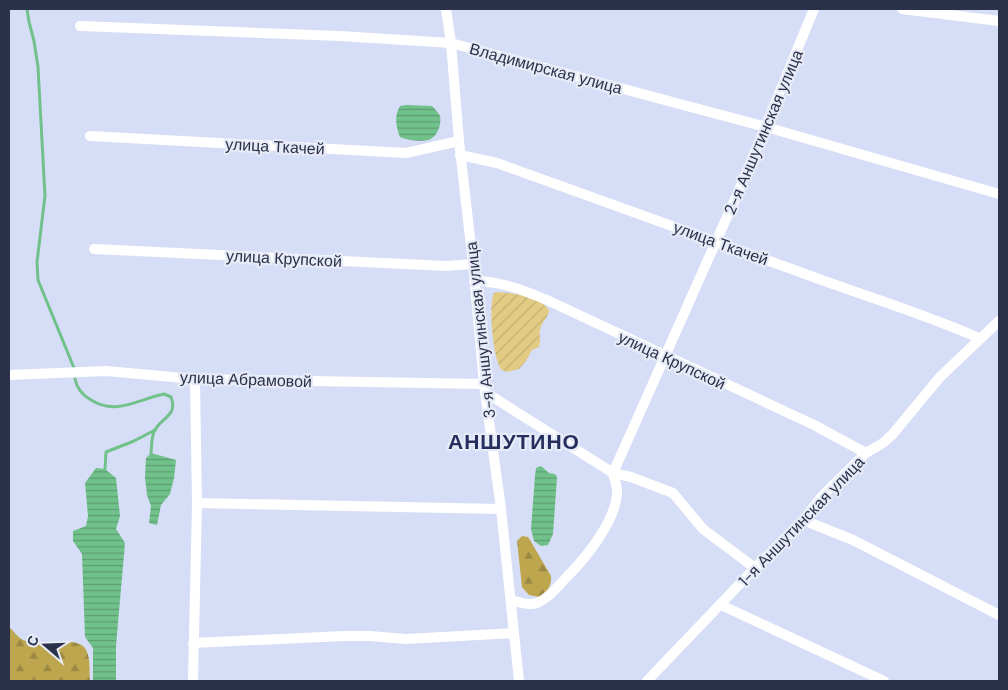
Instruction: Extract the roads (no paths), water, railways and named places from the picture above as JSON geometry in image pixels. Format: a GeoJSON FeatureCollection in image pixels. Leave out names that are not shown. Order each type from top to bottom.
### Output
{"type":"FeatureCollection","features":[{"type":"Feature","properties":{"kind":"street","name":"3-я Аншутинская улица"},"geometry":{"type":"LineString","coordinates":[[446,9],[451,42],[460,155],[485,388],[501,509],[519,681]]}},
{"type":"Feature","properties":{"kind":"street","name":"2-я Аншутинская улица"},"geometry":{"type":"LineString","coordinates":[[613,473],[766,127],[814,9]]}},
{"type":"Feature","properties":{"kind":"street"},"geometry":{"type":"LineString","coordinates":[[902,9],[999,21]]}},
{"type":"Feature","properties":{"kind":"street","name":"Владимирская улица"},"geometry":{"type":"LineString","coordinates":[[80,26],[451,42],[766,127],[999,194]]}},
{"type":"Feature","properties":{"kind":"street","name":"улица Ткачей"},"geometry":{"type":"LineString","coordinates":[[90,136],[406,153],[459,141]]}},
{"type":"Feature","properties":{"kind":"street","name":"улица Ткачей"},"geometry":{"type":"LineString","coordinates":[[460,155],[497,163],[945,323],[979,338]]}},
{"type":"Feature","properties":{"kind":"street","name":"улица Крупской"},"geometry":{"type":"LineString","coordinates":[[94,248],[446,266],[473,264]]}},
{"type":"Feature","properties":{"kind":"street","name":"улица Крупской"},"geometry":{"type":"LineString","coordinates":[[474,281],[489,281],[531,294],[814,425],[866,453]]}},
{"type":"Feature","properties":{"kind":"street","name":"1-я Аншутинская улица"},"geometry":{"type":"LineString","coordinates":[[647,681],[803,520],[823,495],[866,453],[892,435],[940,377],[999,321]]}},
{"type":"Feature","properties":{"kind":"street","name":"улица Абрамовой"},"geometry":{"type":"LineString","coordinates":[[9,375],[106,371],[195,379],[485,388]]}},
{"type":"Feature","properties":{"kind":"street"},"geometry":{"type":"LineString","coordinates":[[193,681],[197,503],[195,379]]}},
{"type":"Feature","properties":{"kind":"street"},"geometry":{"type":"LineString","coordinates":[[485,388],[613,473],[631,477],[673,493],[703,529],[755,568]]}},
{"type":"Feature","properties":{"kind":"street"},"geometry":{"type":"LineString","coordinates":[[511,600],[530,604],[538,603],[548,596],[582,562],[598,540],[615,502],[617,489],[613,473]]}},
{"type":"Feature","properties":{"kind":"street"},"geometry":{"type":"LineString","coordinates":[[197,503],[501,509]]}},
{"type":"Feature","properties":{"kind":"street"},"geometry":{"type":"LineString","coordinates":[[803,520],[853,540],[999,615]]}},
{"type":"Feature","properties":{"kind":"street"},"geometry":{"type":"LineString","coordinates":[[721,605],[884,681]]}},
{"type":"Feature","properties":{"kind":"street"},"geometry":{"type":"LineString","coordinates":[[193,643],[344,636],[406,639],[514,633]]}},
{"type":"Feature","properties":{"kind":"waterway"},"geometry":{"type":"LineString","coordinates":[[27,9],[38,67],[45,196],[37,262],[38,280],[74,368]]}},
{"type":"Feature","properties":{"kind":"waterway"},"geometry":{"type":"LineString","coordinates":[[75,379],[80,391],[85,396],[101,405],[110,407],[128,405],[164,394],[171,397],[173,403],[171,412],[154,432],[151,453]]}},
{"type":"Feature","properties":{"kind":"waterway"},"geometry":{"type":"LineString","coordinates":[[105,469],[106,452],[155,430]]}},
{"type":"Feature","properties":{"kind":"district","name":"АНШУТИНО"},"geometry":{"type":"Point","coordinates":[514,442]}}]}
